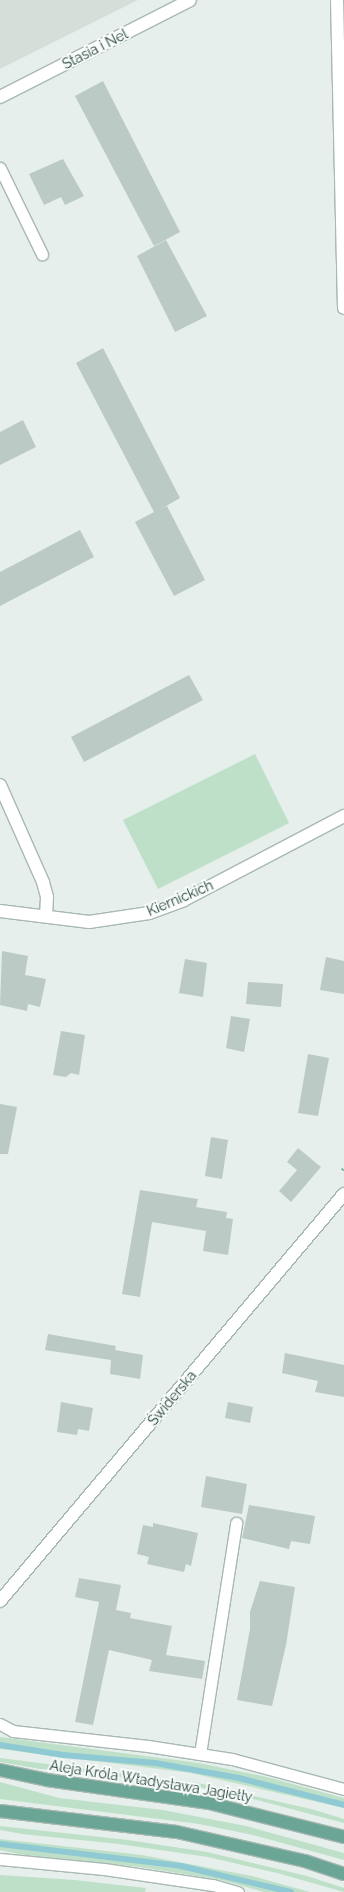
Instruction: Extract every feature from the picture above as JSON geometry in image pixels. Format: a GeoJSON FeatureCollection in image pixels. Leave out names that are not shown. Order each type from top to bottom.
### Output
{"type":"FeatureCollection","features":[{"type":"Feature","properties":{"kind":"main road","name":"Aleja Króla Władysława Jagiełły"},"geometry":{"type":"LineString","coordinates":[[0,1770],[47,1780],[209,1803],[344,1837]]}},
{"type":"Feature","properties":{"kind":"main road"},"geometry":{"type":"LineString","coordinates":[[0,1811],[177,1832],[305,1861],[344,1874]]}},
{"type":"Feature","properties":{"kind":"street","name":"Stasia i Nel"},"geometry":{"type":"LineString","coordinates":[[0,97],[190,0]]}},
{"type":"Feature","properties":{"kind":"street"},"geometry":{"type":"LineString","coordinates":[[337,0],[344,308]]}},
{"type":"Feature","properties":{"kind":"street"},"geometry":{"type":"LineString","coordinates":[[0,785],[43,882],[47,897],[46,916]]}},
{"type":"Feature","properties":{"kind":"street","name":"Kiernickich"},"geometry":{"type":"LineString","coordinates":[[0,911],[89,922],[119,920],[148,913],[184,900],[344,816]]}},
{"type":"Feature","properties":{"kind":"street","name":"Świderska"},"geometry":{"type":"LineString","coordinates":[[0,1602],[344,1194]]}},
{"type":"Feature","properties":{"kind":"lane"},"geometry":{"type":"LineString","coordinates":[[0,168],[42,254]]}},
{"type":"Feature","properties":{"kind":"lane"},"geometry":{"type":"LineString","coordinates":[[200,1754],[236,1523]]}},
{"type":"Feature","properties":{"kind":"lane"},"geometry":{"type":"LineString","coordinates":[[0,1724],[12,1731],[148,1746],[232,1760],[344,1789]]}},
{"type":"Feature","properties":{"kind":"lane"},"geometry":{"type":"LineString","coordinates":[[0,1859],[104,1870],[213,1885],[238,1892]]}},
{"type":"Feature","properties":{"kind":"shaded area"},"geometry":{"type":"Polygon","coordinates":[[[0,0],[138,0],[0,69],[0,0]]]}},
{"type":"Feature","properties":{"kind":"green space"},"geometry":{"type":"Polygon","coordinates":[[[255,754],[289,823],[158,889],[123,820],[255,754]]]}},
{"type":"Feature","properties":{"kind":"green space"},"geometry":{"type":"Polygon","coordinates":[[[0,1737],[199,1763],[267,1777],[344,1798],[344,1808],[191,1773],[0,1749],[0,1737]]]}},
{"type":"Feature","properties":{"kind":"green space"},"geometry":{"type":"Polygon","coordinates":[[[0,1758],[198,1783],[315,1810],[344,1819],[344,1823],[223,1791],[71,1770],[40,1769],[0,1762],[0,1758]]]}},
{"type":"Feature","properties":{"kind":"green space"},"geometry":{"type":"Polygon","coordinates":[[[0,1782],[59,1798],[163,1810],[246,1826],[344,1853],[344,1860],[253,1835],[199,1824],[0,1799],[0,1782]]]}},
{"type":"Feature","properties":{"kind":"green space"},"geometry":{"type":"Polygon","coordinates":[[[0,1826],[128,1840],[207,1852],[307,1876],[344,1888],[344,1892],[277,1873],[208,1857],[119,1844],[22,1834],[0,1830],[0,1826]]]}},
{"type":"Feature","properties":{"kind":"green space"},"geometry":{"type":"Polygon","coordinates":[[[0,1839],[142,1855],[252,1876],[310,1892],[264,1892],[221,1880],[140,1867],[24,1855],[0,1850],[0,1839]]]}},
{"type":"Feature","properties":{"kind":"green space"},"geometry":{"type":"Polygon","coordinates":[[[0,1875],[75,1880],[146,1888],[145,1892],[0,1892],[0,1875]]]}},
{"type":"Feature","properties":{"kind":"building"},"geometry":{"type":"Polygon","coordinates":[[[103,81],[180,232],[154,246],[75,96],[103,81]]]}},
{"type":"Feature","properties":{"kind":"building"},"geometry":{"type":"Polygon","coordinates":[[[63,159],[84,196],[65,205],[61,197],[44,205],[29,174],[63,159]]]}},
{"type":"Feature","properties":{"kind":"building"},"geometry":{"type":"Polygon","coordinates":[[[166,240],[207,316],[175,332],[137,256],[166,240]]]}},
{"type":"Feature","properties":{"kind":"building"},"geometry":{"type":"Polygon","coordinates":[[[103,348],[180,498],[161,509],[167,506],[205,580],[174,596],[135,522],[154,512],[76,363],[103,348]]]}},
{"type":"Feature","properties":{"kind":"building"},"geometry":{"type":"Polygon","coordinates":[[[23,420],[36,447],[0,465],[0,432],[23,420]]]}},
{"type":"Feature","properties":{"kind":"building"},"geometry":{"type":"Polygon","coordinates":[[[80,530],[94,557],[0,606],[0,572],[80,530]]]}},
{"type":"Feature","properties":{"kind":"building"},"geometry":{"type":"Polygon","coordinates":[[[189,675],[203,700],[84,762],[71,737],[189,675]]]}},
{"type":"Feature","properties":{"kind":"building"},"geometry":{"type":"Polygon","coordinates":[[[2,951],[28,956],[25,975],[46,979],[40,1007],[28,1004],[27,1011],[0,1005],[2,951]]]}},
{"type":"Feature","properties":{"kind":"building"},"geometry":{"type":"Polygon","coordinates":[[[326,957],[344,961],[344,994],[320,990],[326,957]]]}},
{"type":"Feature","properties":{"kind":"building"},"geometry":{"type":"Polygon","coordinates":[[[185,959],[207,963],[203,997],[179,993],[185,959]]]}},
{"type":"Feature","properties":{"kind":"building"},"geometry":{"type":"Polygon","coordinates":[[[248,982],[283,984],[281,1007],[246,1004],[248,982]]]}},
{"type":"Feature","properties":{"kind":"building"},"geometry":{"type":"Polygon","coordinates":[[[231,1016],[250,1019],[244,1052],[226,1048],[231,1016]]]}},
{"type":"Feature","properties":{"kind":"building"},"geometry":{"type":"Polygon","coordinates":[[[61,1031],[85,1035],[79,1075],[71,1073],[66,1077],[53,1075],[61,1031]]]}},
{"type":"Feature","properties":{"kind":"building"},"geometry":{"type":"Polygon","coordinates":[[[308,1054],[329,1058],[318,1116],[298,1113],[308,1054]]]}},
{"type":"Feature","properties":{"kind":"building"},"geometry":{"type":"Polygon","coordinates":[[[0,1104],[17,1107],[8,1154],[0,1154],[0,1104]]]}},
{"type":"Feature","properties":{"kind":"building"},"geometry":{"type":"Polygon","coordinates":[[[211,1137],[228,1140],[222,1179],[205,1176],[211,1137]]]}},
{"type":"Feature","properties":{"kind":"building"},"geometry":{"type":"Polygon","coordinates":[[[298,1148],[321,1167],[291,1202],[279,1191],[297,1170],[287,1162],[298,1148]]]}},
{"type":"Feature","properties":{"kind":"building"},"geometry":{"type":"Polygon","coordinates":[[[140,1190],[198,1199],[196,1207],[227,1212],[226,1218],[233,1219],[228,1255],[203,1251],[206,1231],[152,1222],[140,1297],[122,1294],[140,1190]]]}},
{"type":"Feature","properties":{"kind":"building"},"geometry":{"type":"Polygon","coordinates":[[[48,1334],[116,1346],[115,1350],[143,1355],[140,1379],[110,1374],[111,1360],[45,1350],[48,1334]]]}},
{"type":"Feature","properties":{"kind":"building"},"geometry":{"type":"Polygon","coordinates":[[[285,1353],[344,1365],[344,1397],[315,1392],[318,1381],[282,1373],[285,1353]]]}},
{"type":"Feature","properties":{"kind":"building"},"geometry":{"type":"Polygon","coordinates":[[[61,1402],[93,1408],[89,1431],[78,1429],[77,1435],[57,1432],[61,1402]]]}},
{"type":"Feature","properties":{"kind":"building"},"geometry":{"type":"Polygon","coordinates":[[[228,1402],[253,1407],[250,1423],[225,1418],[228,1402]]]}},
{"type":"Feature","properties":{"kind":"building"},"geometry":{"type":"Polygon","coordinates":[[[206,1476],[247,1484],[242,1514],[201,1507],[206,1476]]]}},
{"type":"Feature","properties":{"kind":"building"},"geometry":{"type":"Polygon","coordinates":[[[249,1505],[315,1516],[310,1544],[291,1541],[289,1549],[242,1538],[249,1505]]]}},
{"type":"Feature","properties":{"kind":"building"},"geometry":{"type":"Polygon","coordinates":[[[153,1523],[198,1533],[191,1566],[186,1564],[184,1572],[147,1564],[149,1557],[137,1554],[143,1525],[153,1527],[153,1523]]]}},
{"type":"Feature","properties":{"kind":"building"},"geometry":{"type":"Polygon","coordinates":[[[79,1578],[121,1585],[116,1610],[131,1613],[130,1618],[172,1626],[166,1655],[205,1661],[202,1679],[149,1671],[152,1660],[109,1650],[93,1725],[75,1722],[99,1602],[75,1597],[79,1578]]]}},
{"type":"Feature","properties":{"kind":"building"},"geometry":{"type":"Polygon","coordinates":[[[260,1581],[295,1587],[286,1645],[272,1706],[237,1700],[250,1629],[250,1612],[260,1581]]]}},
{"type":"Feature","properties":{"kind":"waterway"},"geometry":{"type":"LineString","coordinates":[[0,1745],[63,1755],[155,1763],[239,1778],[344,1805]]}},
{"type":"Feature","properties":{"kind":"waterway"},"geometry":{"type":"LineString","coordinates":[[0,1844],[181,1866],[291,1892]]}}]}
